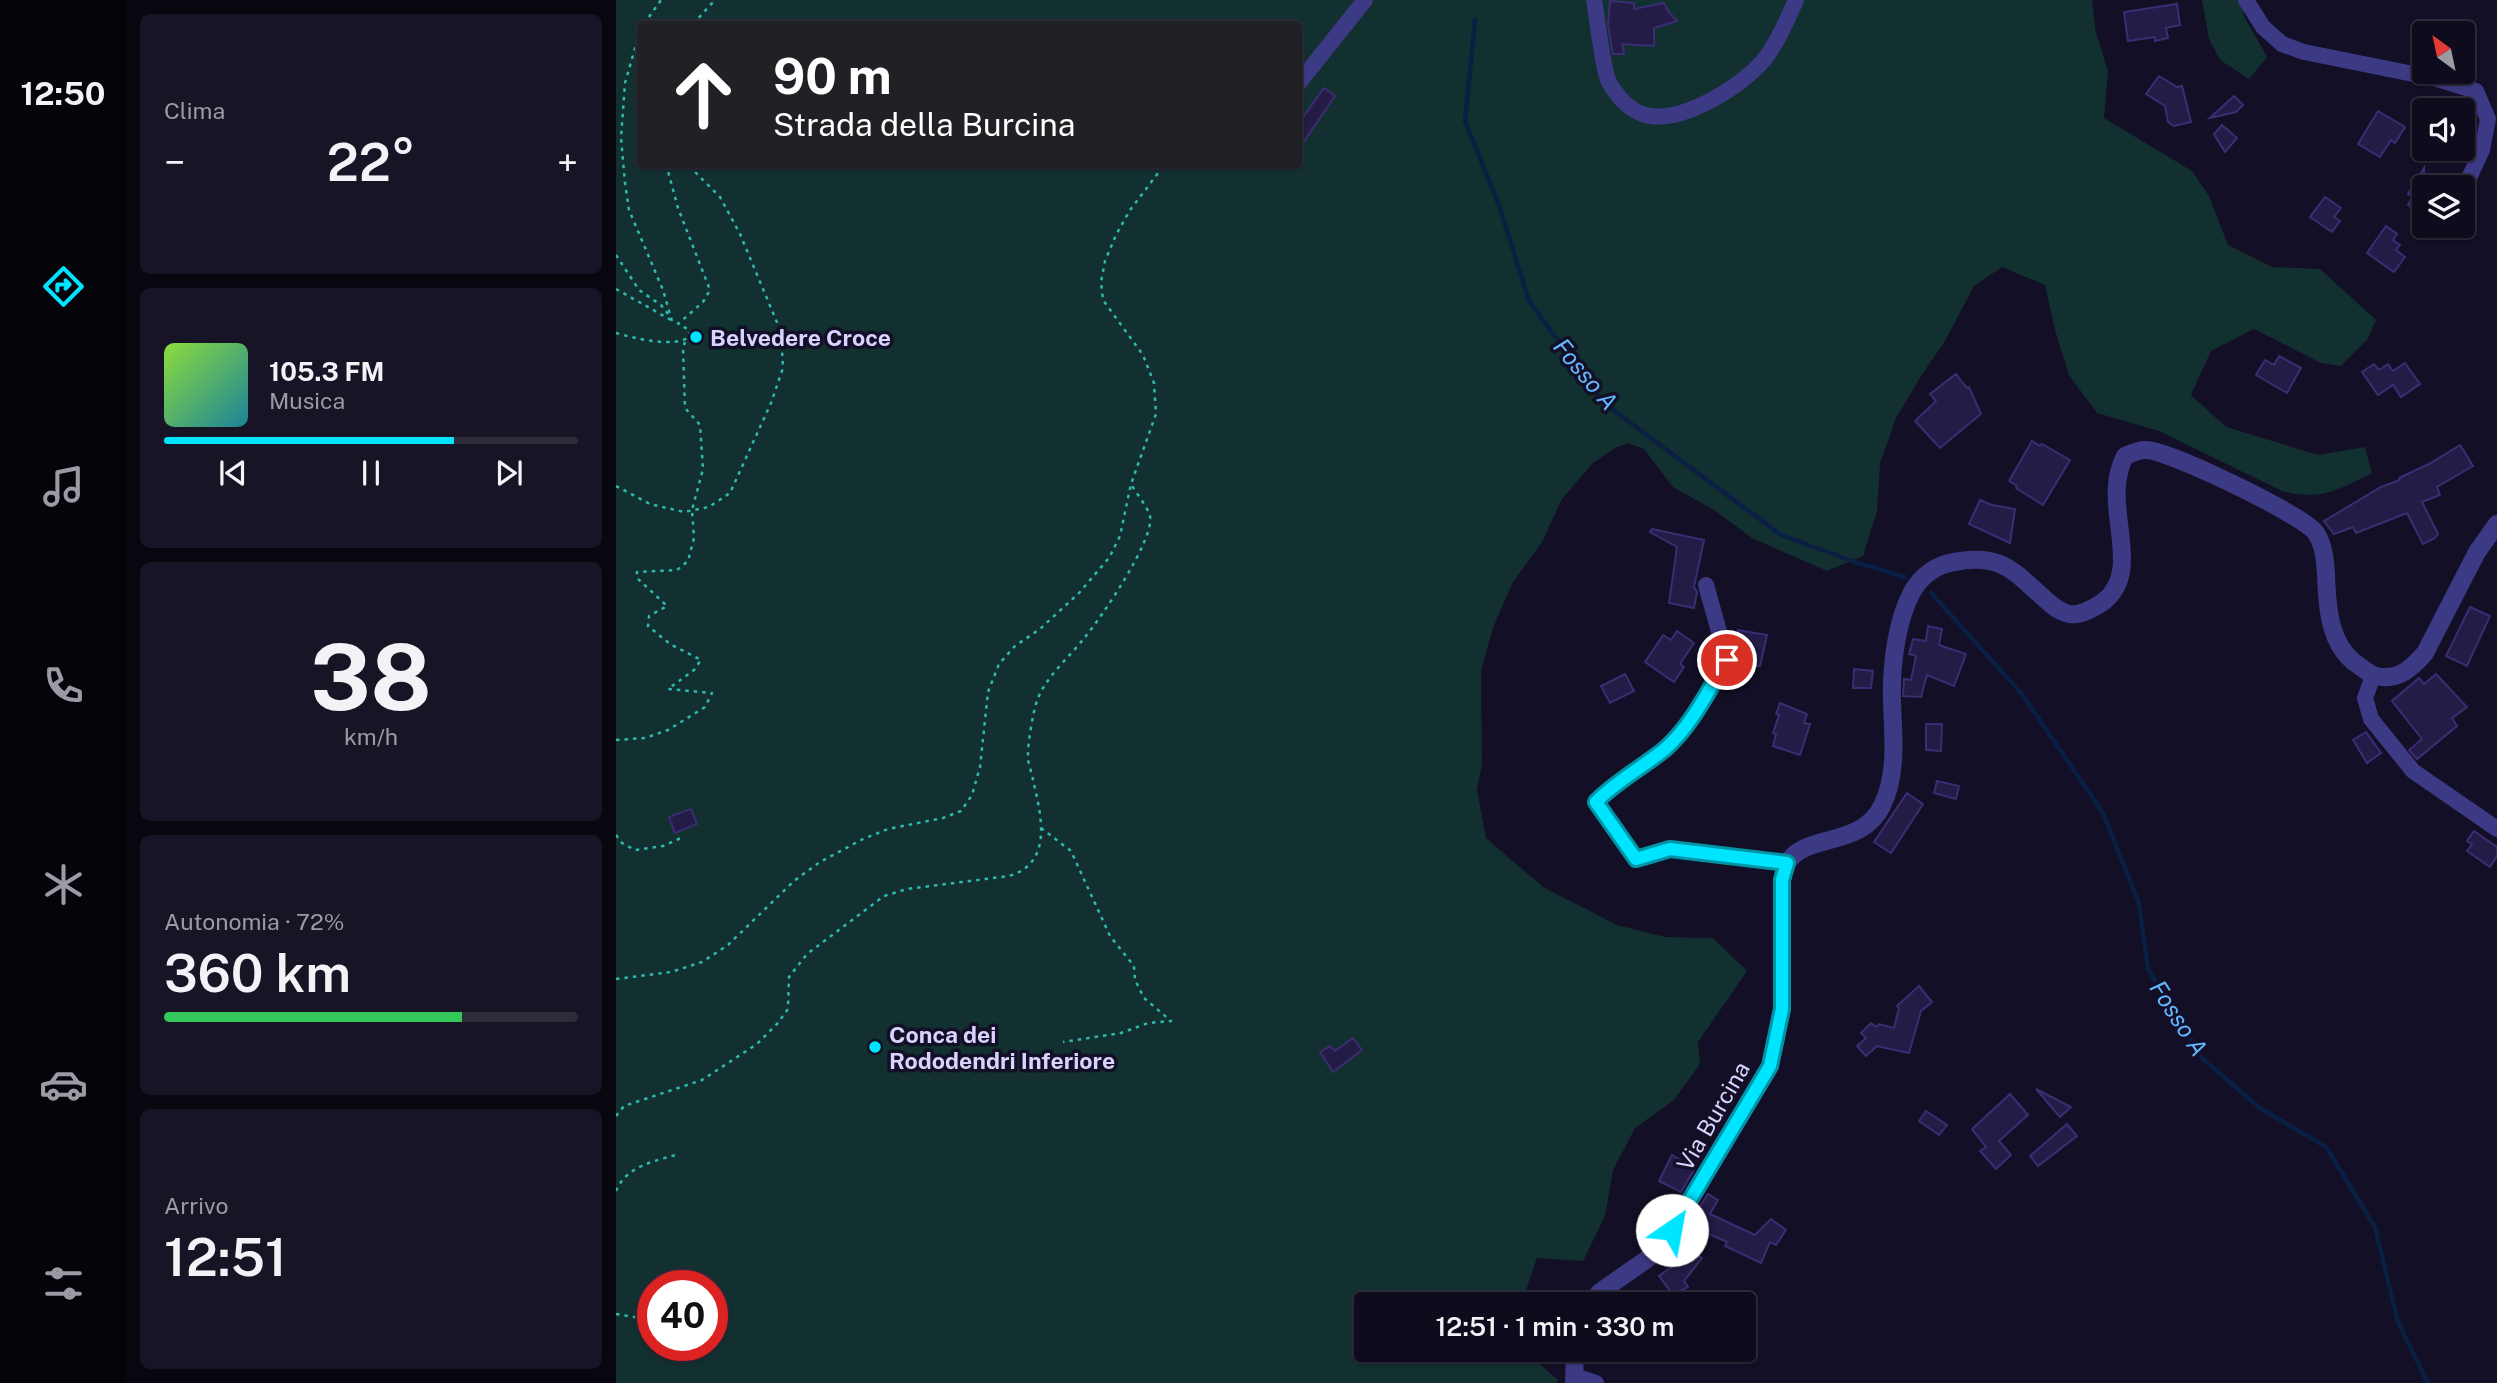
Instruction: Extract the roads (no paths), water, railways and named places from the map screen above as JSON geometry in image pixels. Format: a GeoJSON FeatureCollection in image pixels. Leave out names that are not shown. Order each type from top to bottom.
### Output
{"type":"FeatureCollection","features":[{"type":"Feature","properties":{"kind":"street"},"geometry":{"type":"LineString","coordinates":[[1302,79],[1365,0]]}},
{"type":"Feature","properties":{"kind":"street"},"geometry":{"type":"LineString","coordinates":[[1594,0],[1608,82],[1626,106],[1649,116],[1673,116],[1714,99],[1741,82],[1764,60],[1796,0]]}},
{"type":"Feature","properties":{"kind":"street"},"geometry":{"type":"LineString","coordinates":[[2246,0],[2263,26],[2282,44],[2304,52],[2438,79],[2476,91],[2488,119],[2482,150],[2470,175]]}},
{"type":"Feature","properties":{"kind":"street"},"geometry":{"type":"LineString","coordinates":[[1706,585],[1727,660],[1685,729],[1666,748],[1605,792],[1596,802],[1636,859],[1670,849],[1787,863],[1804,847],[1848,836],[1873,820],[1890,788],[1893,766],[1892,698],[1899,632],[1912,591],[1926,575],[1943,564],[1985,559],[2005,566],[2022,577],[2057,609],[2071,615],[2089,610],[2104,601],[2117,586],[2122,570],[2116,483],[2118,470],[2125,456],[2147,449],[2166,455],[2259,496],[2316,533],[2325,556],[2332,625],[2338,644],[2350,660],[2373,676],[2395,678],[2414,666],[2425,653],[2477,552],[2497,524]]}},
{"type":"Feature","properties":{"kind":"street"},"geometry":{"type":"LineString","coordinates":[[2373,676],[2365,698],[2371,719],[2413,771],[2497,829]]}},
{"type":"Feature","properties":{"kind":"street","name":"Via Burcina"},"geometry":{"type":"LineString","coordinates":[[1600,1292],[1650,1256],[1672,1230],[1770,1066],[1782,1009],[1782,880],[1787,863]]}},
{"type":"Feature","properties":{"kind":"street"},"geometry":{"type":"LineString","coordinates":[[1575,1362],[1574,1382],[1584,1379],[1596,1383]]}},
{"type":"Feature","properties":{"kind":"waterway","name":"Fosso A"},"geometry":{"type":"LineString","coordinates":[[1475,20],[1465,121],[1500,208],[1529,301],[1604,403],[1781,535],[1905,577]]}},
{"type":"Feature","properties":{"kind":"waterway","name":"Fosso A"},"geometry":{"type":"LineString","coordinates":[[1931,593],[2022,694],[2103,813],[2139,903],[2148,969],[2203,1059],[2260,1108],[2326,1147],[2375,1227],[2398,1322],[2428,1383]]}},
{"type":"Feature","properties":{"kind":"place","name":"Belvedere Croce"},"geometry":{"type":"Point","coordinates":[696,337]}},
{"type":"Feature","properties":{"kind":"place","name":"Conca dei Rododendri Inferiore"},"geometry":{"type":"Point","coordinates":[875,1047]}}]}
